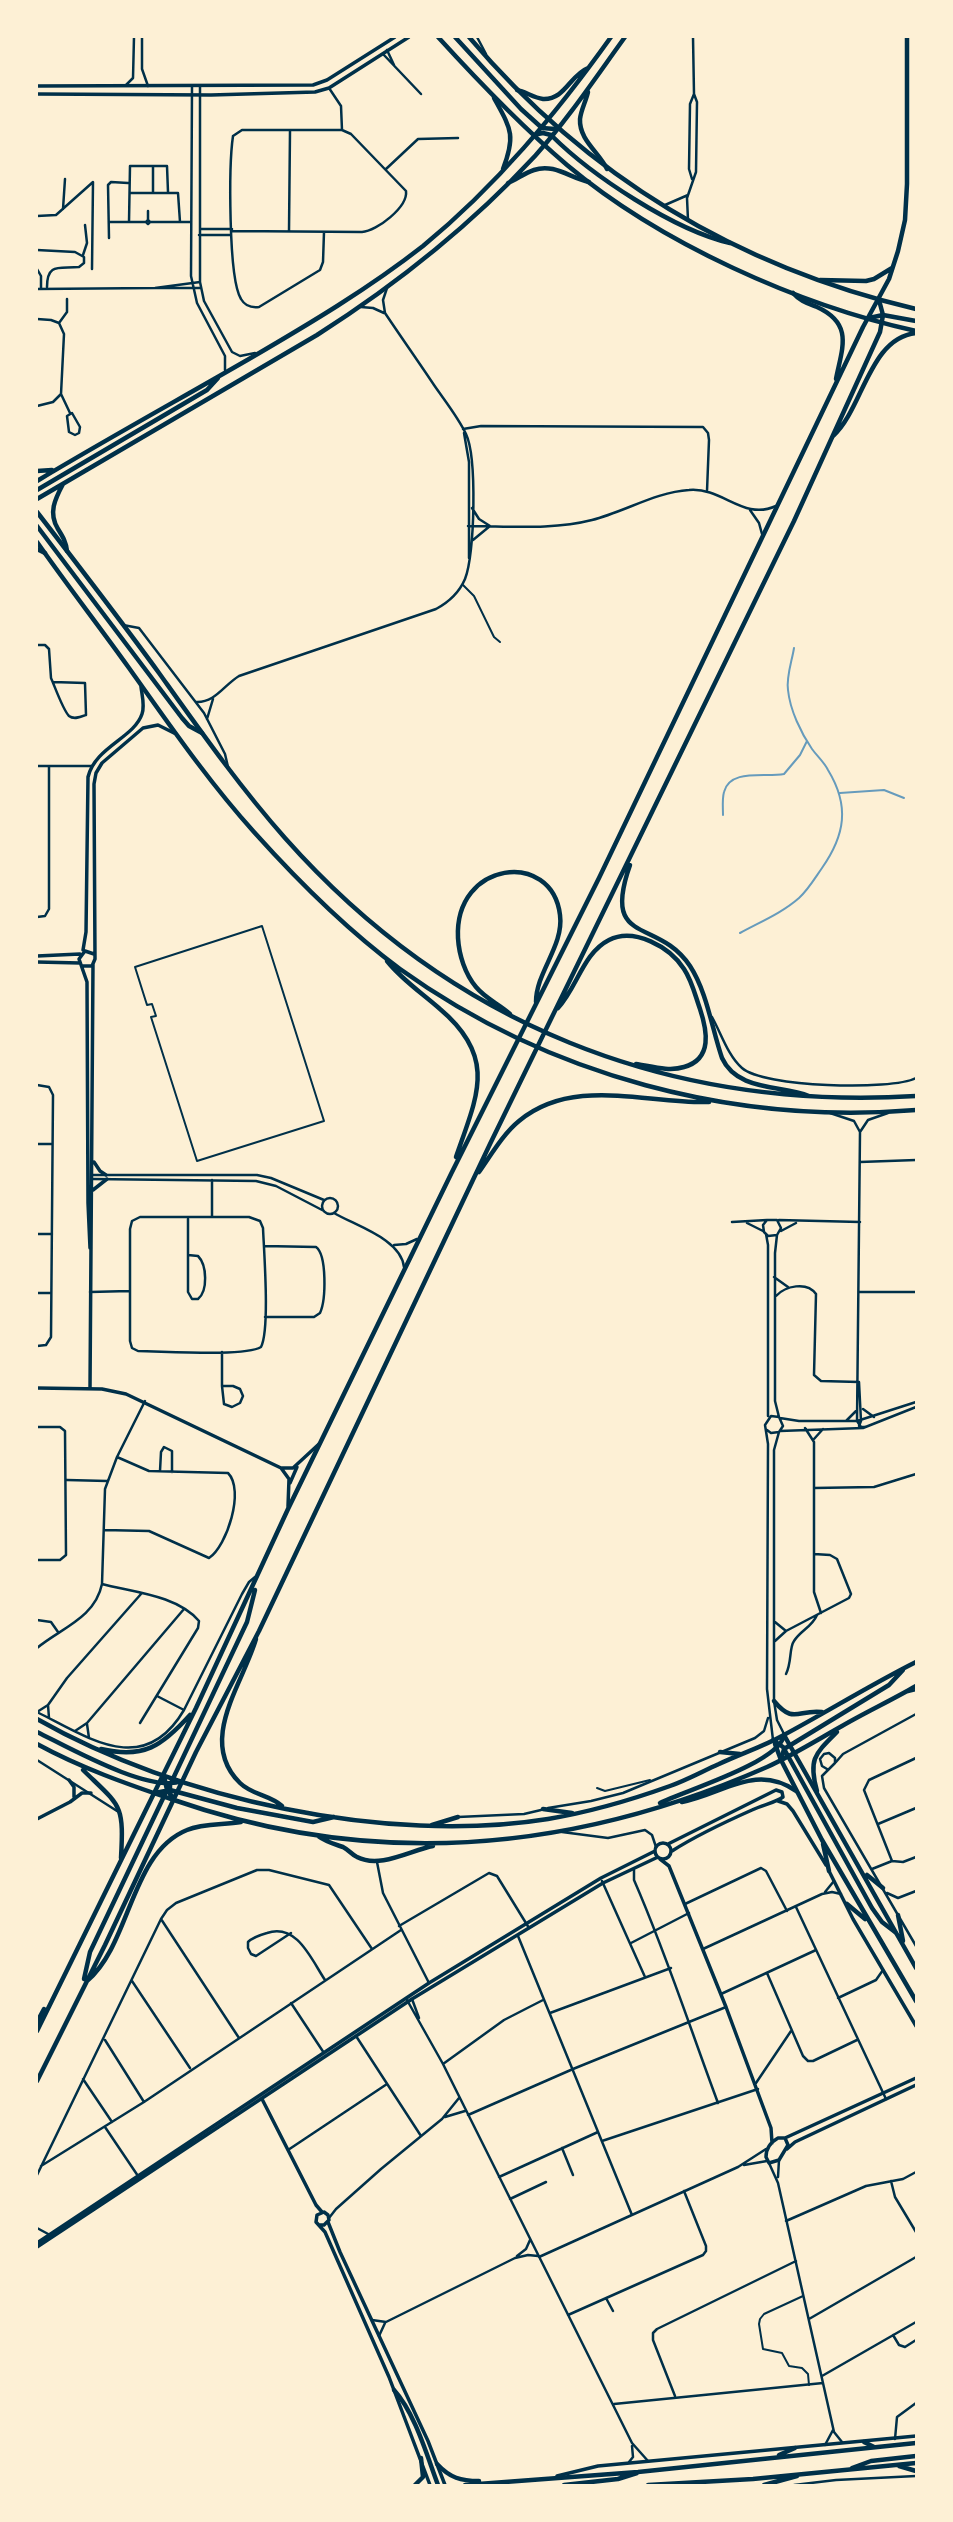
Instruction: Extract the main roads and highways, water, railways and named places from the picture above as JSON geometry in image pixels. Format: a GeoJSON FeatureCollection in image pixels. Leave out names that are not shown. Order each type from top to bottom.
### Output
{"type":"FeatureCollection","features":[{"type":"Feature","properties":{"kind":"main road"},"geometry":{"type":"LineString","coordinates":[[438,37],[494,98],[535,136],[589,182],[631,211],[677,238],[793,293],[916,332]]}},
{"type":"Feature","properties":{"kind":"main road"},"geometry":{"type":"LineString","coordinates":[[455,37],[503,91],[542,128],[558,128]]}},
{"type":"Feature","properties":{"kind":"main road"},"geometry":{"type":"LineString","coordinates":[[469,37],[517,90],[558,128],[607,169],[661,205],[730,243],[820,280],[916,309]]}},
{"type":"Feature","properties":{"kind":"main road"},"geometry":{"type":"LineString","coordinates":[[37,481],[317,319],[400,263],[452,220],[502,172],[549,120],[611,37]]}},
{"type":"Feature","properties":{"kind":"main road"},"geometry":{"type":"LineString","coordinates":[[37,499],[361,307],[437,250],[544,144],[625,37]]}},
{"type":"Feature","properties":{"kind":"main road"},"geometry":{"type":"LineString","coordinates":[[37,2031],[196,1708],[320,1442],[511,1056],[893,267],[903,233],[907,198],[907,37]]}},
{"type":"Feature","properties":{"kind":"main road"},"geometry":{"type":"LineString","coordinates":[[517,90],[539,98],[554,97],[579,73],[589,68]]}},
{"type":"Feature","properties":{"kind":"main road"},"geometry":{"type":"LineString","coordinates":[[588,89],[580,116],[581,130],[607,169]]}},
{"type":"Feature","properties":{"kind":"main road"},"geometry":{"type":"LineString","coordinates":[[494,98],[511,136],[502,172]]}},
{"type":"Feature","properties":{"kind":"main road"},"geometry":{"type":"LineString","coordinates":[[535,136],[543,132],[551,135],[599,174],[671,221],[730,243]]}},
{"type":"Feature","properties":{"kind":"main road"},"geometry":{"type":"LineString","coordinates":[[507,183],[544,168],[556,169],[589,182]]}},
{"type":"Feature","properties":{"kind":"main road"},"geometry":{"type":"LineString","coordinates":[[820,280],[866,281],[893,267]]}},
{"type":"Feature","properties":{"kind":"main road"},"geometry":{"type":"LineString","coordinates":[[793,293],[801,301],[830,315],[842,330],[844,345],[836,384]]}},
{"type":"Feature","properties":{"kind":"main road"},"geometry":{"type":"LineString","coordinates":[[37,2081],[259,1631],[470,1184],[794,521],[868,360],[882,323],[879,299]]}},
{"type":"Feature","properties":{"kind":"main road"},"geometry":{"type":"LineString","coordinates":[[868,318],[883,315],[916,321]]}},
{"type":"Feature","properties":{"kind":"main road"},"geometry":{"type":"LineString","coordinates":[[830,439],[843,427],[880,358],[899,337],[916,332]]}},
{"type":"Feature","properties":{"kind":"main road"},"geometry":{"type":"LineString","coordinates":[[37,490],[207,390],[219,377]]}},
{"type":"Feature","properties":{"kind":"main road"},"geometry":{"type":"LineString","coordinates":[[37,471],[56,470]]}},
{"type":"Feature","properties":{"kind":"main road"},"geometry":{"type":"LineString","coordinates":[[63,484],[54,503],[53,516],[67,551]]}},
{"type":"Feature","properties":{"kind":"main road"},"geometry":{"type":"LineString","coordinates":[[37,512],[202,733],[285,837],[360,913],[402,948],[445,978],[513,1017],[552,1035],[619,1061],[675,1077],[775,1095],[866,1099],[916,1096]]}},
{"type":"Feature","properties":{"kind":"main road"},"geometry":{"type":"LineString","coordinates":[[37,526],[182,718],[189,726],[202,733]]}},
{"type":"Feature","properties":{"kind":"main road"},"geometry":{"type":"LineString","coordinates":[[37,542],[174,733],[254,832],[299,880],[454,1022],[468,1040],[474,1054],[478,1078],[476,1100],[451,1174]]}},
{"type":"Feature","properties":{"kind":"main road"},"geometry":{"type":"LineString","coordinates":[[37,549],[45,553]]}},
{"type":"Feature","properties":{"kind":"main road"},"geometry":{"type":"LineString","coordinates":[[639,840],[621,888],[623,911],[635,927],[663,940],[684,959],[696,978],[724,1063],[732,1073],[751,1083],[813,1097]]}},
{"type":"Feature","properties":{"kind":"main road"},"geometry":{"type":"LineString","coordinates":[[513,1017],[485,996],[472,982],[458,942],[460,915],[465,901],[478,884],[493,875],[519,873],[533,876],[546,886],[556,901],[560,925],[537,990],[535,1006]]}},
{"type":"Feature","properties":{"kind":"main road"},"geometry":{"type":"LineString","coordinates":[[554,1014],[593,954],[610,939],[621,936],[636,937],[667,951],[684,969],[693,987],[707,1033],[706,1045],[695,1061],[682,1068],[619,1061]]}},
{"type":"Feature","properties":{"kind":"main road"},"geometry":{"type":"LineString","coordinates":[[382,955],[462,1010],[528,1044],[630,1082],[715,1101],[762,1108],[830,1113],[916,1111]]}},
{"type":"Feature","properties":{"kind":"main road"},"geometry":{"type":"LineString","coordinates":[[470,1184],[512,1127],[530,1112],[548,1105],[567,1099],[606,1096],[715,1101]]}},
{"type":"Feature","properties":{"kind":"main road"},"geometry":{"type":"LineString","coordinates":[[83,1984],[90,1952],[247,1622],[258,1576]]}},
{"type":"Feature","properties":{"kind":"main road"},"geometry":{"type":"LineString","coordinates":[[259,1631],[226,1715],[222,1730],[222,1752],[227,1766],[243,1786],[283,1807]]}},
{"type":"Feature","properties":{"kind":"main road"},"geometry":{"type":"LineString","coordinates":[[37,1718],[87,1744],[163,1775],[228,1795],[334,1817],[428,1826],[506,1824],[576,1814],[673,1785],[785,1735],[916,1662]]}},
{"type":"Feature","properties":{"kind":"main road"},"geometry":{"type":"LineString","coordinates":[[646,1810],[763,1759],[889,1685],[904,1668]]}},
{"type":"Feature","properties":{"kind":"main road"},"geometry":{"type":"LineString","coordinates":[[317,1836],[348,1849],[357,1857],[392,1860],[415,1850],[445,1844],[562,1832],[671,1803],[722,1785],[796,1753],[916,1688]]}},
{"type":"Feature","properties":{"kind":"main road"},"geometry":{"type":"LineString","coordinates":[[774,1701],[788,1714],[800,1716],[812,1711],[823,1712]]}},
{"type":"Feature","properties":{"kind":"main road"},"geometry":{"type":"LineString","coordinates":[[87,1744],[118,1753],[150,1749],[174,1732],[196,1708]]}},
{"type":"Feature","properties":{"kind":"main road"},"geometry":{"type":"LineString","coordinates":[[817,1791],[812,1774],[814,1756],[843,1726]]}},
{"type":"Feature","properties":{"kind":"main road"},"geometry":{"type":"LineString","coordinates":[[37,1732],[93,1759],[178,1792],[237,1808],[313,1822],[334,1817]]}},
{"type":"Feature","properties":{"kind":"main road"},"geometry":{"type":"LineString","coordinates":[[785,1735],[916,1968]]}},
{"type":"Feature","properties":{"kind":"main road"},"geometry":{"type":"LineString","coordinates":[[785,1735],[780,1748],[781,1760],[796,1791],[916,2001]]}},
{"type":"Feature","properties":{"kind":"main road"},"geometry":{"type":"LineString","coordinates":[[774,1740],[788,1757],[872,1908],[882,1922],[895,1932]]}},
{"type":"Feature","properties":{"kind":"main road"},"geometry":{"type":"LineString","coordinates":[[37,1744],[80,1767],[241,1822],[317,1836],[445,1844]]}},
{"type":"Feature","properties":{"kind":"main road"},"geometry":{"type":"LineString","coordinates":[[720,1752],[741,1754]]}},
{"type":"Feature","properties":{"kind":"main road"},"geometry":{"type":"LineString","coordinates":[[80,1767],[109,1793],[121,1814],[121,1860]]}},
{"type":"Feature","properties":{"kind":"main road"},"geometry":{"type":"LineString","coordinates":[[163,1775],[174,1800]]}},
{"type":"Feature","properties":{"kind":"main road"},"geometry":{"type":"LineString","coordinates":[[671,1803],[697,1799],[760,1778],[781,1782],[796,1791]]}},
{"type":"Feature","properties":{"kind":"main road"},"geometry":{"type":"LineString","coordinates":[[154,1794],[183,1781]]}},
{"type":"Feature","properties":{"kind":"main road"},"geometry":{"type":"LineString","coordinates":[[543,1809],[576,1814]]}},
{"type":"Feature","properties":{"kind":"main road"},"geometry":{"type":"LineString","coordinates":[[428,1826],[458,1817]]}},
{"type":"Feature","properties":{"kind":"main road"},"geometry":{"type":"LineString","coordinates":[[83,1984],[100,1967],[153,1860],[165,1844],[192,1828],[241,1822]]}},
{"type":"Feature","properties":{"kind":"main road"},"geometry":{"type":"LineString","coordinates":[[822,1840],[829,1871]]}},
{"type":"Feature","properties":{"kind":"main road"},"geometry":{"type":"LineString","coordinates":[[863,1871],[885,1890]]}},
{"type":"Feature","properties":{"kind":"main road"},"geometry":{"type":"LineString","coordinates":[[847,1904],[870,1924]]}},
{"type":"Feature","properties":{"kind":"main road"},"geometry":{"type":"LineString","coordinates":[[897,1913],[903,1945]]}},
{"type":"Feature","properties":{"kind":"main road"},"geometry":{"type":"LineString","coordinates":[[37,2022],[61,1981]]}},
{"type":"Feature","properties":{"kind":"main road"},"geometry":{"type":"LineString","coordinates":[[394,2390],[401,2397],[438,2485]]}},
{"type":"Feature","properties":{"kind":"main road"},"geometry":{"type":"LineString","coordinates":[[864,2442],[875,2447]]}},
{"type":"Feature","properties":{"kind":"main road"},"geometry":{"type":"LineString","coordinates":[[465,2485],[638,2472],[916,2443]]}},
{"type":"Feature","properties":{"kind":"main road"},"geometry":{"type":"LineString","coordinates":[[776,2456],[794,2448]]}},
{"type":"Feature","properties":{"kind":"main road"},"geometry":{"type":"LineString","coordinates":[[848,2470],[871,2461],[916,2456]]}},
{"type":"Feature","properties":{"kind":"main road"},"geometry":{"type":"LineString","coordinates":[[415,2485],[423,2477],[421,2458]]}},
{"type":"Feature","properties":{"kind":"main road"},"geometry":{"type":"LineString","coordinates":[[648,2485],[717,2483],[916,2463]]}},
{"type":"Feature","properties":{"kind":"main road"},"geometry":{"type":"LineString","coordinates":[[437,2464],[447,2474],[459,2480],[515,2480]]}},
{"type":"Feature","properties":{"kind":"main road"},"geometry":{"type":"LineString","coordinates":[[895,2465],[916,2474]]}},
{"type":"Feature","properties":{"kind":"main road"},"geometry":{"type":"LineString","coordinates":[[565,2485],[618,2479],[638,2472]]}},
{"type":"Feature","properties":{"kind":"main road"},"geometry":{"type":"LineString","coordinates":[[764,2485],[791,2480],[801,2474]]}},
{"type":"Feature","properties":{"kind":"waterway"},"geometry":{"type":"LineString","coordinates":[[740,933],[778,913],[802,895],[830,856],[840,832],[842,808],[835,783],[804,736],[791,705],[788,680],[794,648]]}},
{"type":"Feature","properties":{"kind":"waterway"},"geometry":{"type":"LineString","coordinates":[[723,815],[723,795],[728,784],[741,777],[784,774],[800,755],[807,741]]}},
{"type":"Feature","properties":{"kind":"waterway"},"geometry":{"type":"LineString","coordinates":[[840,793],[884,790],[904,798]]}}]}
